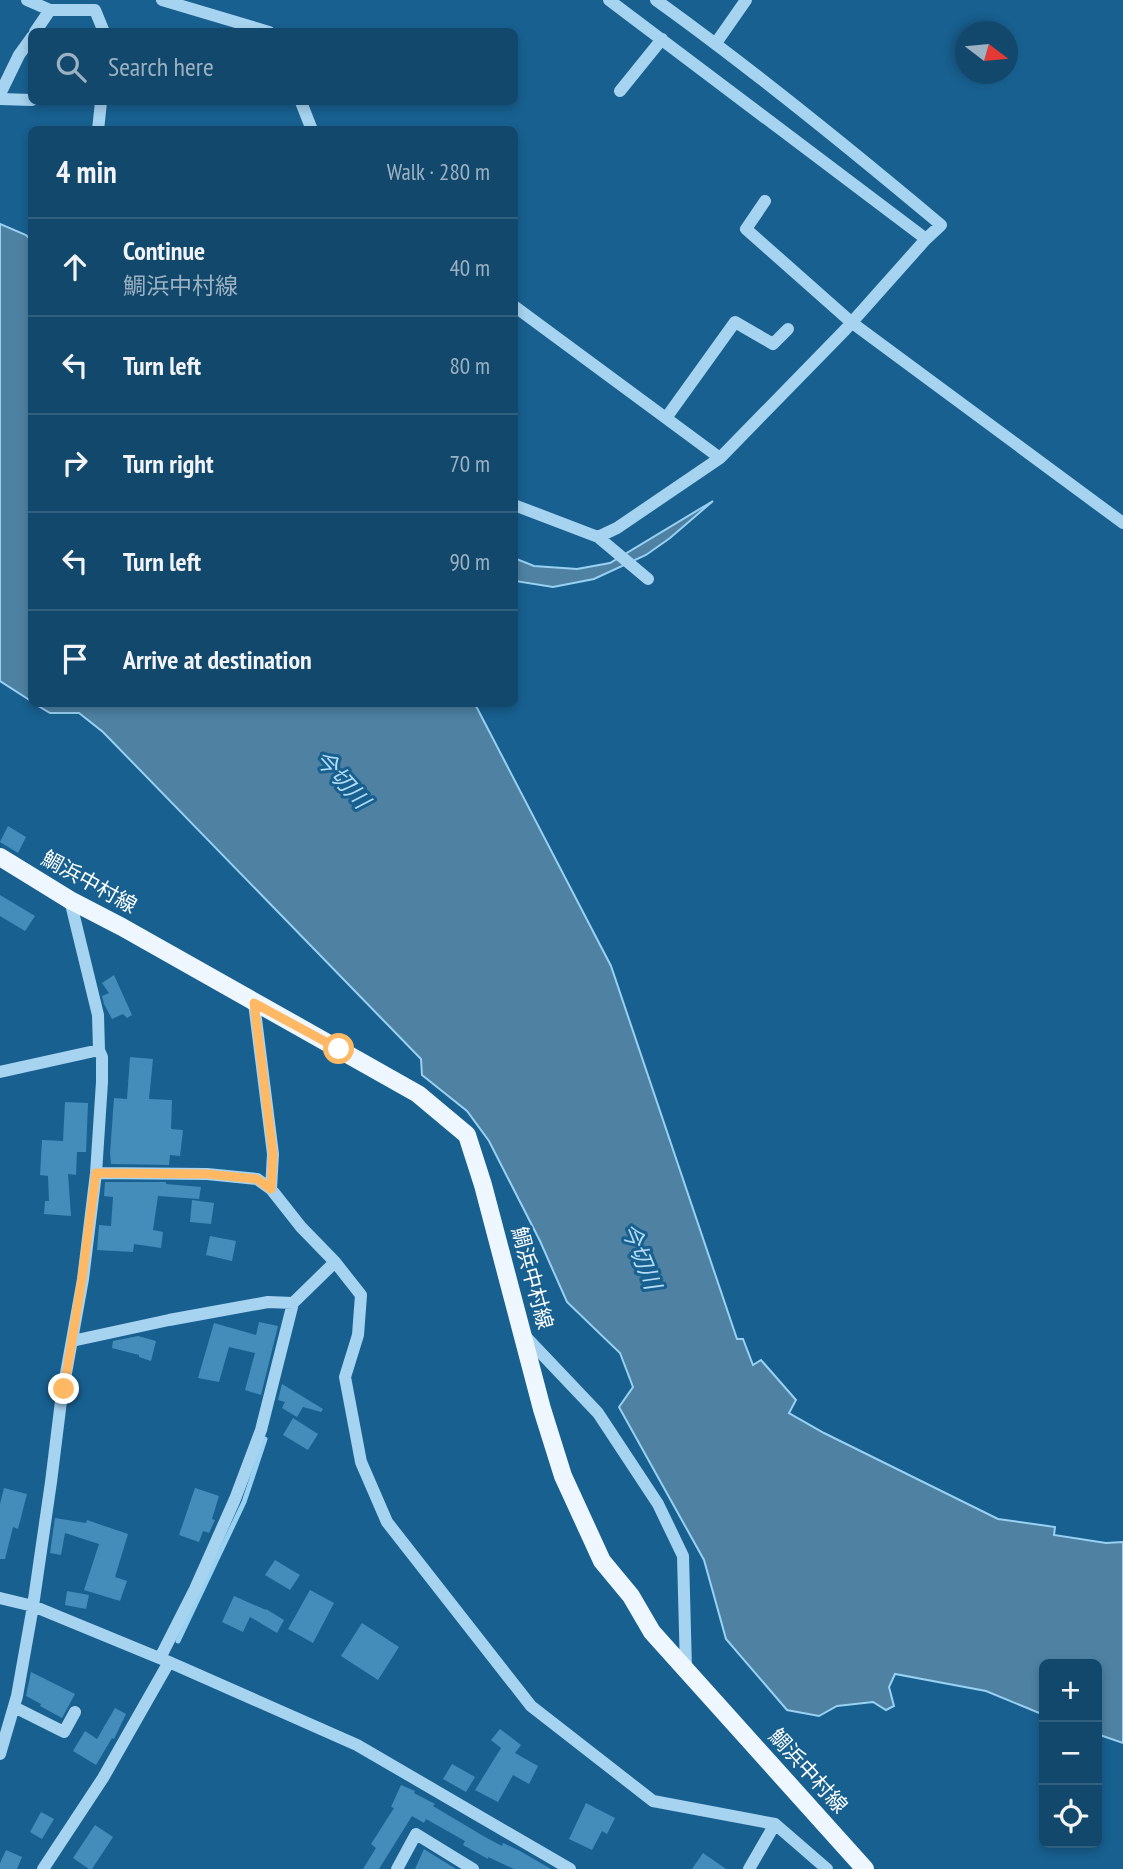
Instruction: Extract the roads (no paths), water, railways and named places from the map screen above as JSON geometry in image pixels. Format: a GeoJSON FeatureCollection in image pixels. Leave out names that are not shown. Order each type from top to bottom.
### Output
{"type":"FeatureCollection","features":[{"type":"Feature","properties":{"kind":"main road","name":"鯛浜中村線"},"geometry":{"type":"LineString","coordinates":[[0,857],[70,900],[418,1094],[467,1135],[563,1476],[601,1561],[631,1596],[652,1632],[865,1869]]}},
{"type":"Feature","properties":{"kind":"street"},"geometry":{"type":"LineString","coordinates":[[27,0],[50,10],[98,5],[103,28]]}},
{"type":"Feature","properties":{"kind":"street"},"geometry":{"type":"LineString","coordinates":[[162,0],[256,28]]}},
{"type":"Feature","properties":{"kind":"street"},"geometry":{"type":"LineString","coordinates":[[609,0],[926,239]]}},
{"type":"Feature","properties":{"kind":"street"},"geometry":{"type":"LineString","coordinates":[[598,537],[617,528],[720,458],[852,322],[941,225],[837,138],[716,43],[656,0]]}},
{"type":"Feature","properties":{"kind":"street"},"geometry":{"type":"LineString","coordinates":[[716,43],[746,0]]}},
{"type":"Feature","properties":{"kind":"street"},"geometry":{"type":"LineString","coordinates":[[38,28],[50,10]]}},
{"type":"Feature","properties":{"kind":"street"},"geometry":{"type":"LineString","coordinates":[[620,91],[662,39]]}},
{"type":"Feature","properties":{"kind":"street"},"geometry":{"type":"LineString","coordinates":[[28,43],[19,55],[0,96],[28,100]]}},
{"type":"Feature","properties":{"kind":"street"},"geometry":{"type":"LineString","coordinates":[[98,126],[101,105]]}},
{"type":"Feature","properties":{"kind":"street"},"geometry":{"type":"LineString","coordinates":[[302,105],[311,126]]}},
{"type":"Feature","properties":{"kind":"street"},"geometry":{"type":"LineString","coordinates":[[765,201],[746,229],[852,322],[1123,523]]}},
{"type":"Feature","properties":{"kind":"street"},"geometry":{"type":"LineString","coordinates":[[518,309],[720,458]]}},
{"type":"Feature","properties":{"kind":"street"},"geometry":{"type":"LineString","coordinates":[[666,418],[735,322],[773,344],[788,329]]}},
{"type":"Feature","properties":{"kind":"street"},"geometry":{"type":"LineString","coordinates":[[518,507],[598,537],[648,579]]}},
{"type":"Feature","properties":{"kind":"street"},"geometry":{"type":"LineString","coordinates":[[0,1754],[14,1707],[33,1606],[96,1173],[102,1082],[98,1015],[70,900]]}},
{"type":"Feature","properties":{"kind":"street"},"geometry":{"type":"LineString","coordinates":[[254,1003],[273,1154],[271,1189]]}},
{"type":"Feature","properties":{"kind":"street"},"geometry":{"type":"LineString","coordinates":[[0,1072],[99,1050]]}},
{"type":"Feature","properties":{"kind":"street"},"geometry":{"type":"LineString","coordinates":[[96,1173],[207,1174],[257,1179],[271,1189],[361,1295],[358,1335],[345,1377],[361,1462],[387,1522],[531,1706],[653,1801],[775,1824],[819,1867]]}},
{"type":"Feature","properties":{"kind":"street"},"geometry":{"type":"LineString","coordinates":[[43,1869],[103,1778],[164,1660],[239,1488],[261,1430],[293,1303],[335,1262]]}},
{"type":"Feature","properties":{"kind":"street"},"geometry":{"type":"LineString","coordinates":[[72,1341],[255,1304],[293,1303]]}},
{"type":"Feature","properties":{"kind":"street"},"geometry":{"type":"LineString","coordinates":[[523,1334],[598,1413],[658,1504],[678,1545],[683,1556],[686,1669]]}},
{"type":"Feature","properties":{"kind":"street"},"geometry":{"type":"LineString","coordinates":[[0,1598],[33,1606],[357,1745],[570,1869]]}},
{"type":"Feature","properties":{"kind":"street"},"geometry":{"type":"LineString","coordinates":[[14,1707],[64,1732],[75,1712]]}},
{"type":"Feature","properties":{"kind":"street"},"geometry":{"type":"LineString","coordinates":[[749,1869],[775,1824]]}},
{"type":"Feature","properties":{"kind":"street"},"geometry":{"type":"LineString","coordinates":[[397,1869],[416,1834],[474,1869]]}},
{"type":"Feature","properties":{"kind":"water"},"geometry":{"type":"Polygon","coordinates":[[[0,224],[28,237],[28,699],[0,681],[0,224]]]}},
{"type":"Feature","properties":{"kind":"water"},"geometry":{"type":"Polygon","coordinates":[[[713,501],[646,555],[594,579],[553,587],[518,581],[518,560],[534,566],[577,569],[610,563],[713,501]]]}},
{"type":"Feature","properties":{"kind":"water","name":"今切川"},"geometry":{"type":"Polygon","coordinates":[[[40,707],[477,707],[611,966],[737,1339],[743,1339],[753,1365],[761,1360],[796,1400],[789,1413],[998,1519],[1055,1527],[1054,1535],[1106,1543],[1123,1542],[1123,1743],[1102,1736],[1102,1659],[1039,1659],[1039,1713],[986,1691],[895,1674],[889,1687],[894,1706],[886,1710],[873,1702],[837,1706],[819,1716],[787,1710],[726,1639],[704,1560],[619,1407],[633,1387],[620,1353],[567,1302],[540,1241],[489,1141],[467,1111],[422,1075],[421,1059],[103,732],[79,713],[50,713],[40,707]]]}},
{"type":"Feature","properties":{"kind":"waterway"},"geometry":{"type":"LineString","coordinates":[[178,1641],[244,1502],[265,1439]]}}]}
